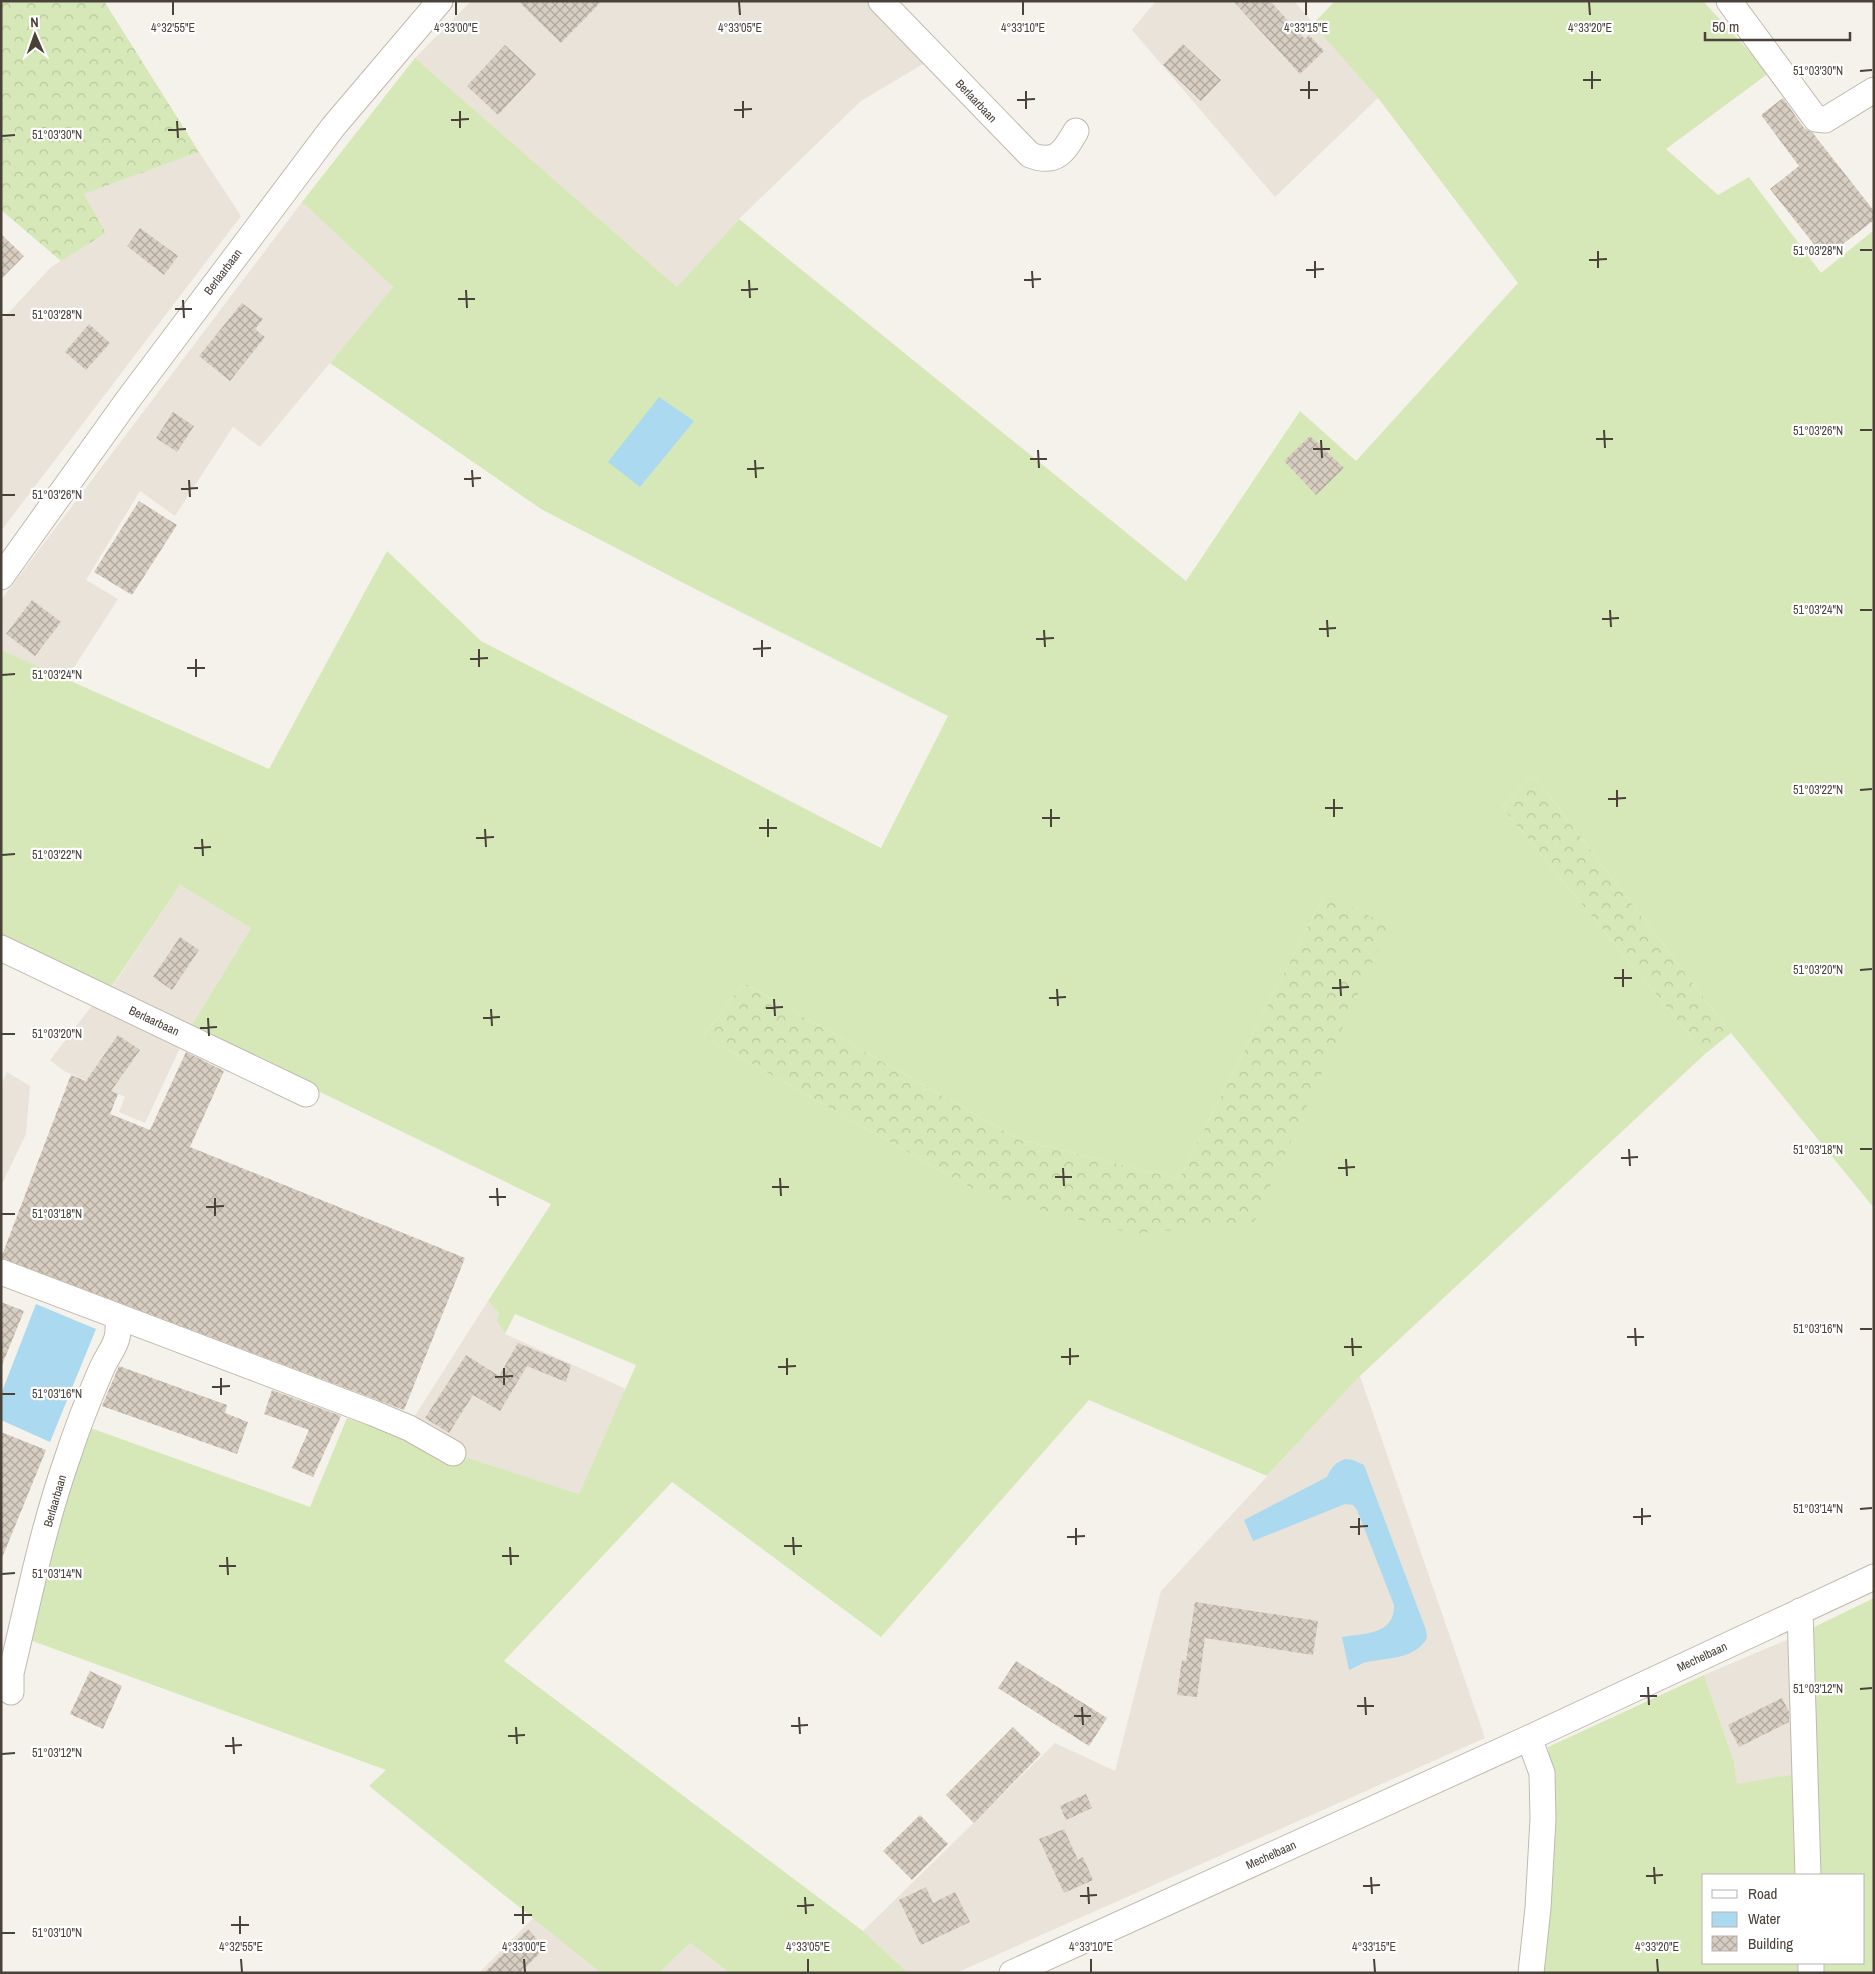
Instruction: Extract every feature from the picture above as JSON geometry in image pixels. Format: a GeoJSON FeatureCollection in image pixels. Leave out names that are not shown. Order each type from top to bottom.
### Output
{"type":"FeatureCollection","features":[{"type":"Feature","properties":{"kind":"street","name":"Berlaarbaan"},"geometry":{"type":"LineString","coordinates":[[1,577],[127,400],[333,127],[440,1]]}},
{"type":"Feature","properties":{"kind":"street","name":"Berlaarbaan"},"geometry":{"type":"LineString","coordinates":[[881,1],[1030,155],[1041,160],[1048,160],[1065,150],[1076,131]]}},
{"type":"Feature","properties":{"kind":"street"},"geometry":{"type":"LineString","coordinates":[[1729,1],[1816,119],[1824,120],[1874,90]]}},
{"type":"Feature","properties":{"kind":"street","name":"Berlaarbaan"},"geometry":{"type":"LineString","coordinates":[[1,948],[306,1094]]}},
{"type":"Feature","properties":{"kind":"street"},"geometry":{"type":"LineString","coordinates":[[1,1272],[365,1410],[409,1428],[453,1452]]}},
{"type":"Feature","properties":{"kind":"street","name":"Berlaarbaan"},"geometry":{"type":"LineString","coordinates":[[11,1692],[11,1673],[54,1500],[65,1463],[99,1376],[115,1344],[119,1332],[118,1317]]}},
{"type":"Feature","properties":{"kind":"street","name":"Mechelbaan"},"geometry":{"type":"LineString","coordinates":[[1012,1973],[1530,1738],[1874,1576]]}},
{"type":"Feature","properties":{"kind":"street"},"geometry":{"type":"LineString","coordinates":[[1800,1611],[1808,1874]]}},
{"type":"Feature","properties":{"kind":"street"},"geometry":{"type":"LineString","coordinates":[[1530,1738],[1542,1773],[1543,1819],[1538,1908],[1531,1973]]}},
{"type":"Feature","properties":{"kind":"shaded area"},"geometry":{"type":"Polygon","coordinates":[[[471,1],[897,1],[945,51],[861,101],[739,219],[677,287],[415,58],[471,1]]]}},
{"type":"Feature","properties":{"kind":"shaded area"},"geometry":{"type":"Polygon","coordinates":[[[1156,1],[1294,1],[1378,98],[1275,197],[1132,30],[1156,1]]]}},
{"type":"Feature","properties":{"kind":"shaded area"},"geometry":{"type":"Polygon","coordinates":[[[199,152],[241,216],[1,531],[1,321],[51,267],[106,233],[84,194],[199,152]]]}},
{"type":"Feature","properties":{"kind":"shaded area"},"geometry":{"type":"Polygon","coordinates":[[[302,202],[393,287],[260,447],[233,427],[175,516],[140,491],[86,580],[118,599],[66,680],[1,650],[1,600],[302,202]]]}},
{"type":"Feature","properties":{"kind":"shaded area"},"geometry":{"type":"Polygon","coordinates":[[[180,885],[251,928],[187,1033],[145,1123],[119,1112],[125,1097],[64,1071],[50,1060],[91,1007],[107,995],[180,885]]]}},
{"type":"Feature","properties":{"kind":"shaded area"},"geometry":{"type":"Polygon","coordinates":[[[7,1072],[30,1086],[26,1134],[1,1186],[1,1085],[7,1072]]]}},
{"type":"Feature","properties":{"kind":"shaded area"},"geometry":{"type":"Polygon","coordinates":[[[488,1301],[499,1313],[497,1321],[505,1334],[626,1389],[579,1494],[405,1437],[409,1425],[488,1301]]]}},
{"type":"Feature","properties":{"kind":"shaded area"},"geometry":{"type":"Polygon","coordinates":[[[1360,1376],[1485,1738],[956,1973],[908,1973],[863,1931],[1055,1743],[1115,1771],[1161,1591],[1360,1376]]]}},
{"type":"Feature","properties":{"kind":"shaded area"},"geometry":{"type":"Polygon","coordinates":[[[1796,1636],[1801,1773],[1737,1785],[1734,1762],[1704,1675],[1796,1636]]]}},
{"type":"Feature","properties":{"kind":"shaded area"},"geometry":{"type":"Polygon","coordinates":[[[534,1917],[601,1973],[479,1973],[534,1917]]]}},
{"type":"Feature","properties":{"kind":"shaded area"},"geometry":{"type":"Polygon","coordinates":[[[690,1943],[730,1973],[659,1973],[690,1943]]]}},
{"type":"Feature","properties":{"kind":"green space"},"geometry":{"type":"Polygon","coordinates":[[[1,1],[104,1],[199,152],[84,194],[106,233],[61,261],[1,210],[1,1]]]}},
{"type":"Feature","properties":{"kind":"green space"},"geometry":{"type":"Polygon","coordinates":[[[1335,1],[1703,1],[1769,73],[1666,149],[1718,195],[1749,177],[1821,273],[1874,230],[1874,1208],[1731,1033],[1533,775],[1502,807],[1705,1054],[1360,1376],[1267,1476],[1089,1400],[881,1637],[672,1482],[504,1661],[863,1931],[908,1973],[730,1973],[690,1943],[659,1973],[601,1973],[369,1786],[386,1770],[27,1639],[85,1426],[310,1507],[347,1418],[579,1494],[636,1365],[515,1314],[505,1334],[497,1321],[499,1313],[488,1301],[551,1204],[316,1090],[187,1033],[251,928],[180,885],[106,995],[1,945],[1,650],[269,769],[387,551],[481,641],[881,848],[948,716],[541,509],[330,363],[393,287],[302,202],[415,58],[677,287],[739,219],[1186,581],[1300,411],[1356,461],[1518,283],[1378,98],[1313,24],[1335,1]],[[1325,893],[1179,1179],[1020,1140],[744,983],[703,1036],[982,1194],[1254,1222],[1325,893]]]}},
{"type":"Feature","properties":{"kind":"green space"},"geometry":{"type":"Polygon","coordinates":[[[1533,775],[1731,1033],[1705,1054],[1502,807],[1533,775]]]}},
{"type":"Feature","properties":{"kind":"green space"},"geometry":{"type":"Polygon","coordinates":[[[1325,893],[1389,926],[1254,1222],[1133,1234],[982,1194],[703,1036],[744,983],[1020,1140],[1179,1179],[1325,893]]]}},
{"type":"Feature","properties":{"kind":"green space"},"geometry":{"type":"Polygon","coordinates":[[[1874,1598],[1874,1973],[1815,1973],[1814,1964],[1865,1964],[1865,1874],[1812,1874],[1806,1631],[1874,1598]]]}},
{"type":"Feature","properties":{"kind":"green space"},"geometry":{"type":"Polygon","coordinates":[[[1704,1675],[1734,1762],[1737,1784],[1801,1773],[1803,1874],[1702,1874],[1702,1964],[1805,1964],[1805,1973],[1541,1973],[1556,1816],[1548,1747],[1704,1675]]]}},
{"type":"Feature","properties":{"kind":"water"},"geometry":{"type":"Polygon","coordinates":[[[659,397],[694,421],[640,487],[608,462],[659,397]]]}},
{"type":"Feature","properties":{"kind":"water"},"geometry":{"type":"Polygon","coordinates":[[[36,1304],[96,1329],[50,1442],[1,1420],[1,1394],[36,1304]]]}},
{"type":"Feature","properties":{"kind":"water"},"geometry":{"type":"Polygon","coordinates":[[[1345,1459],[1364,1465],[1426,1630],[1427,1638],[1415,1651],[1398,1657],[1363,1663],[1349,1670],[1342,1637],[1377,1631],[1384,1627],[1393,1615],[1394,1605],[1357,1510],[1353,1505],[1345,1504],[1253,1541],[1244,1520],[1327,1477],[1334,1466],[1345,1459]]]}},
{"type":"Feature","properties":{"kind":"building"},"geometry":{"type":"Polygon","coordinates":[[[518,1],[602,1],[561,43],[518,1]]]}},
{"type":"Feature","properties":{"kind":"building"},"geometry":{"type":"Polygon","coordinates":[[[1233,1],[1270,1],[1305,39],[1309,35],[1324,51],[1300,74],[1233,1]]]}},
{"type":"Feature","properties":{"kind":"building"},"geometry":{"type":"Polygon","coordinates":[[[1183,44],[1221,80],[1201,101],[1163,65],[1183,44]]]}},
{"type":"Feature","properties":{"kind":"building"},"geometry":{"type":"Polygon","coordinates":[[[505,45],[536,74],[498,115],[467,86],[505,45]]]}},
{"type":"Feature","properties":{"kind":"building"},"geometry":{"type":"Polygon","coordinates":[[[1783,98],[1804,128],[1812,132],[1874,211],[1874,220],[1825,258],[1770,189],[1799,166],[1761,115],[1783,98]]]}},
{"type":"Feature","properties":{"kind":"building"},"geometry":{"type":"Polygon","coordinates":[[[140,228],[178,256],[164,275],[127,246],[140,228]]]}},
{"type":"Feature","properties":{"kind":"building"},"geometry":{"type":"Polygon","coordinates":[[[1,234],[24,256],[1,279],[1,234]]]}},
{"type":"Feature","properties":{"kind":"building"},"geometry":{"type":"Polygon","coordinates":[[[242,303],[263,319],[255,329],[265,337],[230,381],[199,356],[242,303]]]}},
{"type":"Feature","properties":{"kind":"building"},"geometry":{"type":"Polygon","coordinates":[[[89,324],[110,343],[86,370],[65,352],[89,324]]]}},
{"type":"Feature","properties":{"kind":"building"},"geometry":{"type":"Polygon","coordinates":[[[173,412],[194,426],[177,452],[156,438],[173,412]]]}},
{"type":"Feature","properties":{"kind":"building"},"geometry":{"type":"Polygon","coordinates":[[[1310,436],[1344,468],[1316,495],[1284,461],[1310,436]]]}},
{"type":"Feature","properties":{"kind":"building"},"geometry":{"type":"Polygon","coordinates":[[[139,501],[177,525],[132,595],[94,572],[139,501]]]}},
{"type":"Feature","properties":{"kind":"building"},"geometry":{"type":"Polygon","coordinates":[[[32,600],[61,622],[35,656],[6,634],[32,600]]]}},
{"type":"Feature","properties":{"kind":"building"},"geometry":{"type":"Polygon","coordinates":[[[180,937],[199,950],[172,990],[153,977],[180,937]]]}},
{"type":"Feature","properties":{"kind":"building"},"geometry":{"type":"Polygon","coordinates":[[[118,1035],[140,1050],[111,1091],[118,1094],[110,1114],[150,1130],[186,1052],[224,1071],[190,1147],[465,1258],[404,1410],[1,1258],[71,1075],[86,1081],[118,1035]]]}},
{"type":"Feature","properties":{"kind":"building"},"geometry":{"type":"Polygon","coordinates":[[[1,1302],[24,1311],[2,1365],[1,1365],[1,1302]]]}},
{"type":"Feature","properties":{"kind":"building"},"geometry":{"type":"Polygon","coordinates":[[[518,1343],[571,1365],[566,1382],[527,1366],[500,1411],[473,1395],[449,1433],[425,1418],[466,1355],[499,1376],[518,1343]]]}},
{"type":"Feature","properties":{"kind":"building"},"geometry":{"type":"Polygon","coordinates":[[[119,1366],[227,1405],[225,1413],[248,1422],[237,1454],[102,1406],[119,1366]]]}},
{"type":"Feature","properties":{"kind":"building"},"geometry":{"type":"Polygon","coordinates":[[[272,1390],[341,1416],[313,1477],[292,1468],[309,1430],[264,1414],[272,1390]]]}},
{"type":"Feature","properties":{"kind":"building"},"geometry":{"type":"Polygon","coordinates":[[[1,1432],[46,1450],[2,1558],[1,1558],[1,1432]]]}},
{"type":"Feature","properties":{"kind":"building"},"geometry":{"type":"Polygon","coordinates":[[[1195,1602],[1318,1621],[1313,1655],[1205,1638],[1197,1697],[1177,1695],[1182,1660],[1186,1661],[1195,1602]]]}},
{"type":"Feature","properties":{"kind":"building"},"geometry":{"type":"Polygon","coordinates":[[[1016,1661],[1107,1718],[1089,1746],[998,1688],[1016,1661]]]}},
{"type":"Feature","properties":{"kind":"building"},"geometry":{"type":"Polygon","coordinates":[[[90,1671],[122,1686],[103,1729],[70,1714],[90,1671]]]}},
{"type":"Feature","properties":{"kind":"building"},"geometry":{"type":"Polygon","coordinates":[[[1782,1698],[1789,1712],[1789,1722],[1739,1747],[1728,1725],[1782,1698]]]}},
{"type":"Feature","properties":{"kind":"building"},"geometry":{"type":"Polygon","coordinates":[[[1013,1727],[1041,1754],[974,1823],[946,1795],[1013,1727]]]}},
{"type":"Feature","properties":{"kind":"building"},"geometry":{"type":"Polygon","coordinates":[[[1086,1794],[1092,1808],[1066,1820],[1060,1806],[1086,1794]]]}},
{"type":"Feature","properties":{"kind":"building"},"geometry":{"type":"Polygon","coordinates":[[[920,1815],[948,1844],[912,1880],[883,1851],[920,1815]]]}},
{"type":"Feature","properties":{"kind":"building"},"geometry":{"type":"Polygon","coordinates":[[[1064,1829],[1078,1860],[1083,1857],[1093,1880],[1064,1893],[1039,1839],[1064,1829]]]}},
{"type":"Feature","properties":{"kind":"building"},"geometry":{"type":"Polygon","coordinates":[[[926,1887],[933,1903],[955,1892],[970,1922],[921,1945],[899,1900],[926,1887]]]}},
{"type":"Feature","properties":{"kind":"building"},"geometry":{"type":"Polygon","coordinates":[[[528,1929],[545,1948],[520,1973],[484,1973],[528,1929]]]}}]}
